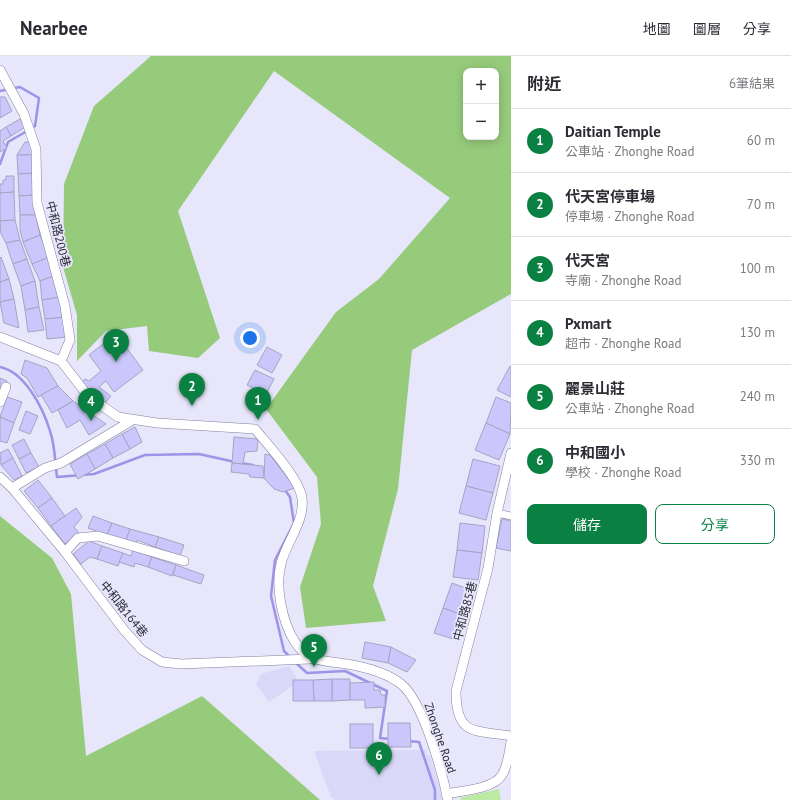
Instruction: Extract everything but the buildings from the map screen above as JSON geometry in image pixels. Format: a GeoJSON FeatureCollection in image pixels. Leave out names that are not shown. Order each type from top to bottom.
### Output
{"type":"FeatureCollection","features":[{"type":"Feature","properties":{"kind":"street","name":"中和路200巷"},"geometry":{"type":"LineString","coordinates":[[0,70],[28,123],[36,149],[37,203],[65,306],[70,340],[61,361]]}},
{"type":"Feature","properties":{"kind":"street"},"geometry":{"type":"LineString","coordinates":[[0,336],[61,361],[88,396],[118,417],[131,421],[255,429],[298,484],[302,498],[302,507],[296,529],[281,563],[279,598],[294,642],[310,659]]}},
{"type":"Feature","properties":{"kind":"street"},"geometry":{"type":"LineString","coordinates":[[0,402],[6,387]]}},
{"type":"Feature","properties":{"kind":"street"},"geometry":{"type":"LineString","coordinates":[[12,488],[45,468],[61,463],[131,421]]}},
{"type":"Feature","properties":{"kind":"street","name":"中和路85巷"},"geometry":{"type":"LineString","coordinates":[[511,453],[497,513],[488,568],[456,691],[456,706],[460,721],[470,729],[511,736]]}},
{"type":"Feature","properties":{"kind":"street","name":"中和路164巷"},"geometry":{"type":"LineString","coordinates":[[0,477],[12,488],[65,552],[124,630],[142,650],[162,662],[181,664],[300,659]]}},
{"type":"Feature","properties":{"kind":"street"},"geometry":{"type":"LineString","coordinates":[[497,513],[511,516]]}},
{"type":"Feature","properties":{"kind":"street"},"geometry":{"type":"LineString","coordinates":[[65,552],[78,538],[98,536],[184,561]]}},
{"type":"Feature","properties":{"kind":"street","name":"Zhonghe Road"},"geometry":{"type":"LineString","coordinates":[[300,659],[348,664],[374,671],[402,684],[416,702],[425,724],[447,797]]}},
{"type":"Feature","properties":{"kind":"street"},"geometry":{"type":"LineString","coordinates":[[447,797],[490,785],[497,781],[505,769],[511,742]]}},
{"type":"Feature","properties":{"kind":"shaded area"},"geometry":{"type":"Polygon","coordinates":[[[289,666],[297,678],[291,687],[269,702],[256,684],[261,674],[289,666]]]}},
{"type":"Feature","properties":{"kind":"shaded area"},"geometry":{"type":"Polygon","coordinates":[[[426,750],[427,756],[430,755],[443,800],[335,800],[331,797],[314,751],[426,750]]]}},
{"type":"Feature","properties":{"kind":"green space"},"geometry":{"type":"Polygon","coordinates":[[[151,56],[511,56],[511,294],[412,350],[398,489],[373,586],[386,621],[306,628],[300,587],[321,524],[317,477],[266,409],[336,312],[379,279],[450,198],[274,71],[178,211],[220,338],[198,358],[149,351],[147,326],[106,331],[77,361],[77,315],[63,267],[64,184],[94,106],[151,56]]]}},
{"type":"Feature","properties":{"kind":"green space"},"geometry":{"type":"Polygon","coordinates":[[[0,516],[52,558],[71,594],[86,756],[202,696],[320,800],[0,800],[0,516]]]}},
{"type":"Feature","properties":{"kind":"green space"},"geometry":{"type":"Polygon","coordinates":[[[499,789],[501,800],[461,800],[460,798],[499,789]]]}},
{"type":"Feature","properties":{"kind":"waterway"},"geometry":{"type":"LineString","coordinates":[[0,91],[20,87],[39,98],[35,126],[32,128]]}},
{"type":"Feature","properties":{"kind":"waterway"},"geometry":{"type":"LineString","coordinates":[[0,164],[8,142],[27,131]]}},
{"type":"Feature","properties":{"kind":"waterway"},"geometry":{"type":"LineString","coordinates":[[0,367],[9,370],[25,383],[38,402],[52,436],[57,477],[94,474],[145,455],[199,454],[235,462]]}},
{"type":"Feature","properties":{"kind":"waterway"},"geometry":{"type":"LineString","coordinates":[[240,463],[253,465]]}},
{"type":"Feature","properties":{"kind":"waterway"},"geometry":{"type":"LineString","coordinates":[[285,490],[290,497],[294,523],[275,560],[271,596],[284,651],[289,656]]}},
{"type":"Feature","properties":{"kind":"waterway"},"geometry":{"type":"LineString","coordinates":[[296,663],[307,673],[345,671],[387,691],[380,738],[391,739]]}},
{"type":"Feature","properties":{"kind":"waterway"},"geometry":{"type":"LineString","coordinates":[[408,741],[419,742],[435,790],[435,800]]}},
{"type":"Feature","properties":{"kind":"place","name":"代天宮"},"geometry":{"type":"Point","coordinates":[116,362]}},
{"type":"Feature","properties":{"kind":"place","name":"代天宮停車場"},"geometry":{"type":"Point","coordinates":[192,406]}},
{"type":"Feature","properties":{"kind":"place","name":"Daitian Temple"},"geometry":{"type":"Point","coordinates":[258,420]}},
{"type":"Feature","properties":{"kind":"place","name":"Pxmart"},"geometry":{"type":"Point","coordinates":[91,421]}},
{"type":"Feature","properties":{"kind":"place","name":"麗景山莊"},"geometry":{"type":"Point","coordinates":[314,667]}},
{"type":"Feature","properties":{"kind":"place","name":"中和國小"},"geometry":{"type":"Point","coordinates":[379,775]}}]}
